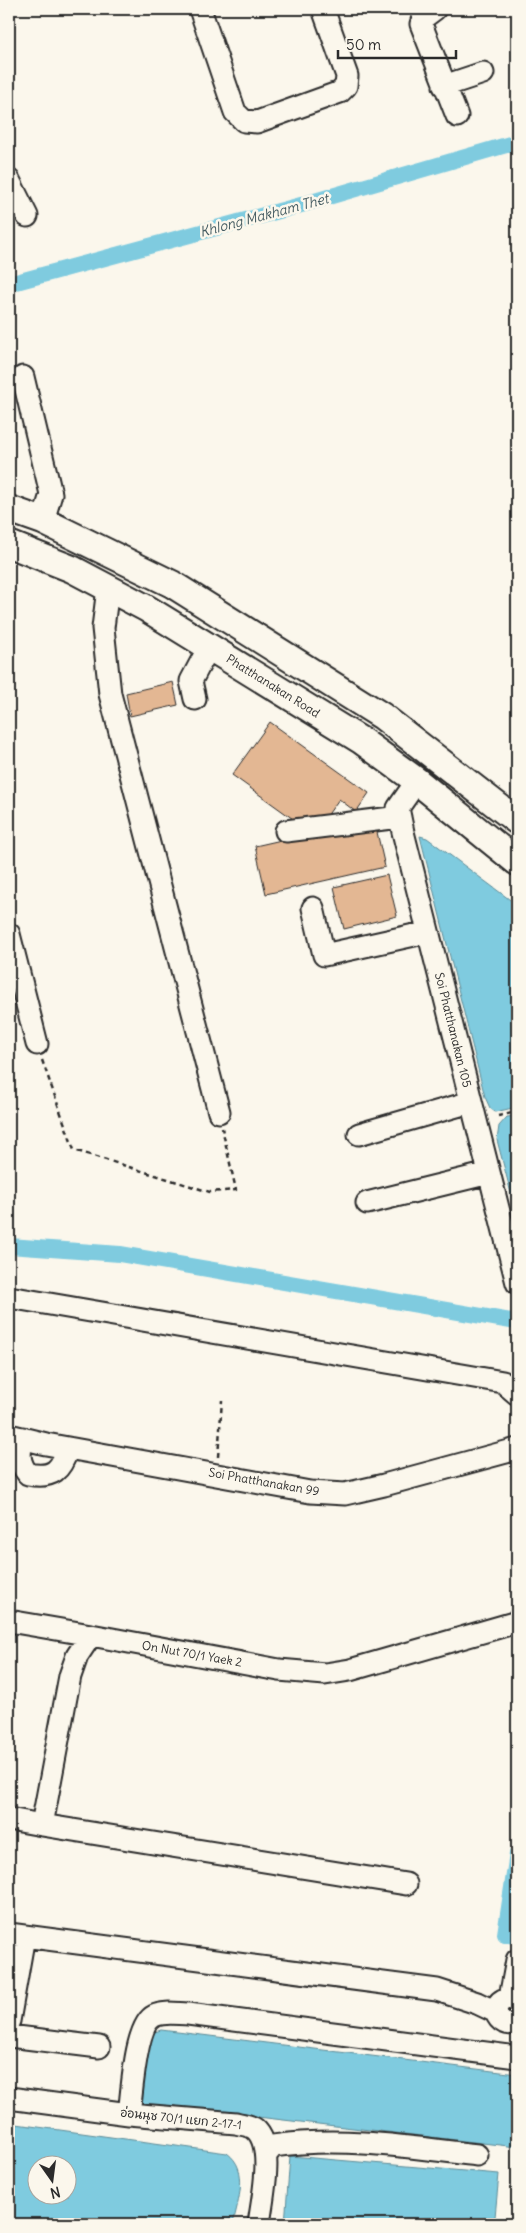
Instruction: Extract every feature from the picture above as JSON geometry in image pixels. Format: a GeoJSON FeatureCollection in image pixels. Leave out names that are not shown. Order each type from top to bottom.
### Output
{"type":"FeatureCollection","features":[{"type":"Feature","properties":{"kind":"main road"},"geometry":{"type":"LineString","coordinates":[[9,509],[43,521],[172,584],[382,716],[517,820]]}},
{"type":"Feature","properties":{"kind":"main road","name":"Phatthanakan Road"},"geometry":{"type":"LineString","coordinates":[[9,544],[72,569],[146,608],[362,741],[417,781],[517,862]]}},
{"type":"Feature","properties":{"kind":"street"},"geometry":{"type":"LineString","coordinates":[[200,9],[235,112],[244,122],[257,122],[340,92],[346,86],[347,76],[323,9]]}},
{"type":"Feature","properties":{"kind":"street"},"geometry":{"type":"LineString","coordinates":[[435,9],[422,18],[421,24],[457,116]]}},
{"type":"Feature","properties":{"kind":"street"},"geometry":{"type":"LineString","coordinates":[[444,86],[483,74]]}},
{"type":"Feature","properties":{"kind":"street"},"geometry":{"type":"LineString","coordinates":[[9,180],[27,216]]}},
{"type":"Feature","properties":{"kind":"street"},"geometry":{"type":"LineString","coordinates":[[23,377],[51,494],[43,521]]}},
{"type":"Feature","properties":{"kind":"street"},"geometry":{"type":"LineString","coordinates":[[108,588],[102,628],[110,694],[219,1112]]}},
{"type":"Feature","properties":{"kind":"street"},"geometry":{"type":"LineString","coordinates":[[195,699],[191,681],[209,646]]}},
{"type":"Feature","properties":{"kind":"street"},"geometry":{"type":"LineString","coordinates":[[286,831],[400,817],[398,808],[417,781]]}},
{"type":"Feature","properties":{"kind":"street","name":"Soi Phatthanakan 105"},"geometry":{"type":"LineString","coordinates":[[400,817],[517,1283]]}},
{"type":"Feature","properties":{"kind":"street"},"geometry":{"type":"LineString","coordinates":[[313,908],[324,955],[428,932]]}},
{"type":"Feature","properties":{"kind":"street"},"geometry":{"type":"LineString","coordinates":[[9,934],[37,1044]]}},
{"type":"Feature","properties":{"kind":"street"},"geometry":{"type":"LineString","coordinates":[[359,1134],[471,1102]]}},
{"type":"Feature","properties":{"kind":"street"},"geometry":{"type":"LineString","coordinates":[[367,1203],[489,1172]]}},
{"type":"Feature","properties":{"kind":"street"},"geometry":{"type":"LineString","coordinates":[[9,1297],[503,1382],[517,1394]]}},
{"type":"Feature","properties":{"kind":"street"},"geometry":{"type":"LineString","coordinates":[[16,1436],[22,1466],[28,1474],[40,1477],[52,1473],[63,1465],[68,1448]]}},
{"type":"Feature","properties":{"kind":"street","name":"Soi Phatthanakan 99"},"geometry":{"type":"LineString","coordinates":[[16,1436],[68,1448],[310,1492],[345,1494],[517,1449]]}},
{"type":"Feature","properties":{"kind":"street","name":"On Nut 70/1 Yaek 2"},"geometry":{"type":"LineString","coordinates":[[9,1621],[279,1670],[325,1674],[350,1670],[516,1623]]}},
{"type":"Feature","properties":{"kind":"street"},"geometry":{"type":"LineString","coordinates":[[42,1825],[70,1676],[77,1656],[91,1635]]}},
{"type":"Feature","properties":{"kind":"street"},"geometry":{"type":"LineString","coordinates":[[9,1819],[406,1884]]}},
{"type":"Feature","properties":{"kind":"street"},"geometry":{"type":"LineString","coordinates":[[9,2021],[17,1935],[437,1990],[477,2003],[509,1998]]}},
{"type":"Feature","properties":{"kind":"street"},"geometry":{"type":"LineString","coordinates":[[517,1960],[509,1998],[500,2021],[510,2024],[517,2021]]}},
{"type":"Feature","properties":{"kind":"street"},"geometry":{"type":"LineString","coordinates":[[129,2114],[140,2038],[145,2024],[153,2016],[164,2014],[188,2014],[517,2057]]}},
{"type":"Feature","properties":{"kind":"street"},"geometry":{"type":"LineString","coordinates":[[9,2036],[99,2047]]}},
{"type":"Feature","properties":{"kind":"street","name":"อ่อนนุช 70/1 แยก 2-17-1"},"geometry":{"type":"LineString","coordinates":[[9,2098],[129,2114],[236,2123],[254,2127],[263,2138],[266,2155],[259,2224]]}},
{"type":"Feature","properties":{"kind":"street"},"geometry":{"type":"LineString","coordinates":[[266,2155],[274,2146],[293,2143],[370,2143],[477,2155]]}},
{"type":"Feature","properties":{"kind":"path"},"geometry":{"type":"LineString","coordinates":[[37,1044],[74,1150],[210,1192],[236,1190],[219,1112]]}},
{"type":"Feature","properties":{"kind":"path"},"geometry":{"type":"LineString","coordinates":[[498,1116],[517,1112]]}},
{"type":"Feature","properties":{"kind":"path"},"geometry":{"type":"LineString","coordinates":[[217,1474],[222,1400]]}},
{"type":"Feature","properties":{"kind":"water"},"geometry":{"type":"Polygon","coordinates":[[[420,836],[427,838],[517,905],[517,1107],[495,1112],[490,1108],[485,1097],[420,836]]]}},
{"type":"Feature","properties":{"kind":"water"},"geometry":{"type":"Polygon","coordinates":[[[517,1116],[517,1216],[497,1140],[499,1126],[507,1117],[517,1116]]]}},
{"type":"Feature","properties":{"kind":"water"},"geometry":{"type":"Polygon","coordinates":[[[161,2030],[517,2074],[517,2147],[145,2104],[139,2100],[146,2039],[152,2033],[161,2030]]]}},
{"type":"Feature","properties":{"kind":"water"},"geometry":{"type":"Polygon","coordinates":[[[9,2123],[227,2153],[234,2160],[238,2168],[241,2186],[233,2224],[9,2224],[9,2123]]]}},
{"type":"Feature","properties":{"kind":"water"},"geometry":{"type":"Polygon","coordinates":[[[290,2156],[499,2174],[495,2217],[488,2224],[285,2224],[290,2156]]]}},
{"type":"Feature","properties":{"kind":"building"},"geometry":{"type":"Polygon","coordinates":[[[173,682],[178,705],[130,716],[126,693],[173,682]]]}},
{"type":"Feature","properties":{"kind":"building"},"geometry":{"type":"Polygon","coordinates":[[[270,722],[369,793],[356,812],[339,799],[314,834],[232,775],[270,722]]]}},
{"type":"Feature","properties":{"kind":"building"},"geometry":{"type":"Polygon","coordinates":[[[374,819],[385,867],[266,894],[255,846],[374,819]]]}},
{"type":"Feature","properties":{"kind":"building"},"geometry":{"type":"Polygon","coordinates":[[[387,875],[397,916],[344,929],[334,887],[387,875]]]}},
{"type":"Feature","properties":{"kind":"waterway","name":"Khlong Makham Thet"},"geometry":{"type":"LineString","coordinates":[[9,284],[301,205],[517,142]]}},
{"type":"Feature","properties":{"kind":"waterway"},"geometry":{"type":"LineString","coordinates":[[9,1246],[120,1254],[517,1322]]}},
{"type":"Feature","properties":{"kind":"waterway"},"geometry":{"type":"LineString","coordinates":[[517,1854],[505,1934],[517,1937]]}}]}
